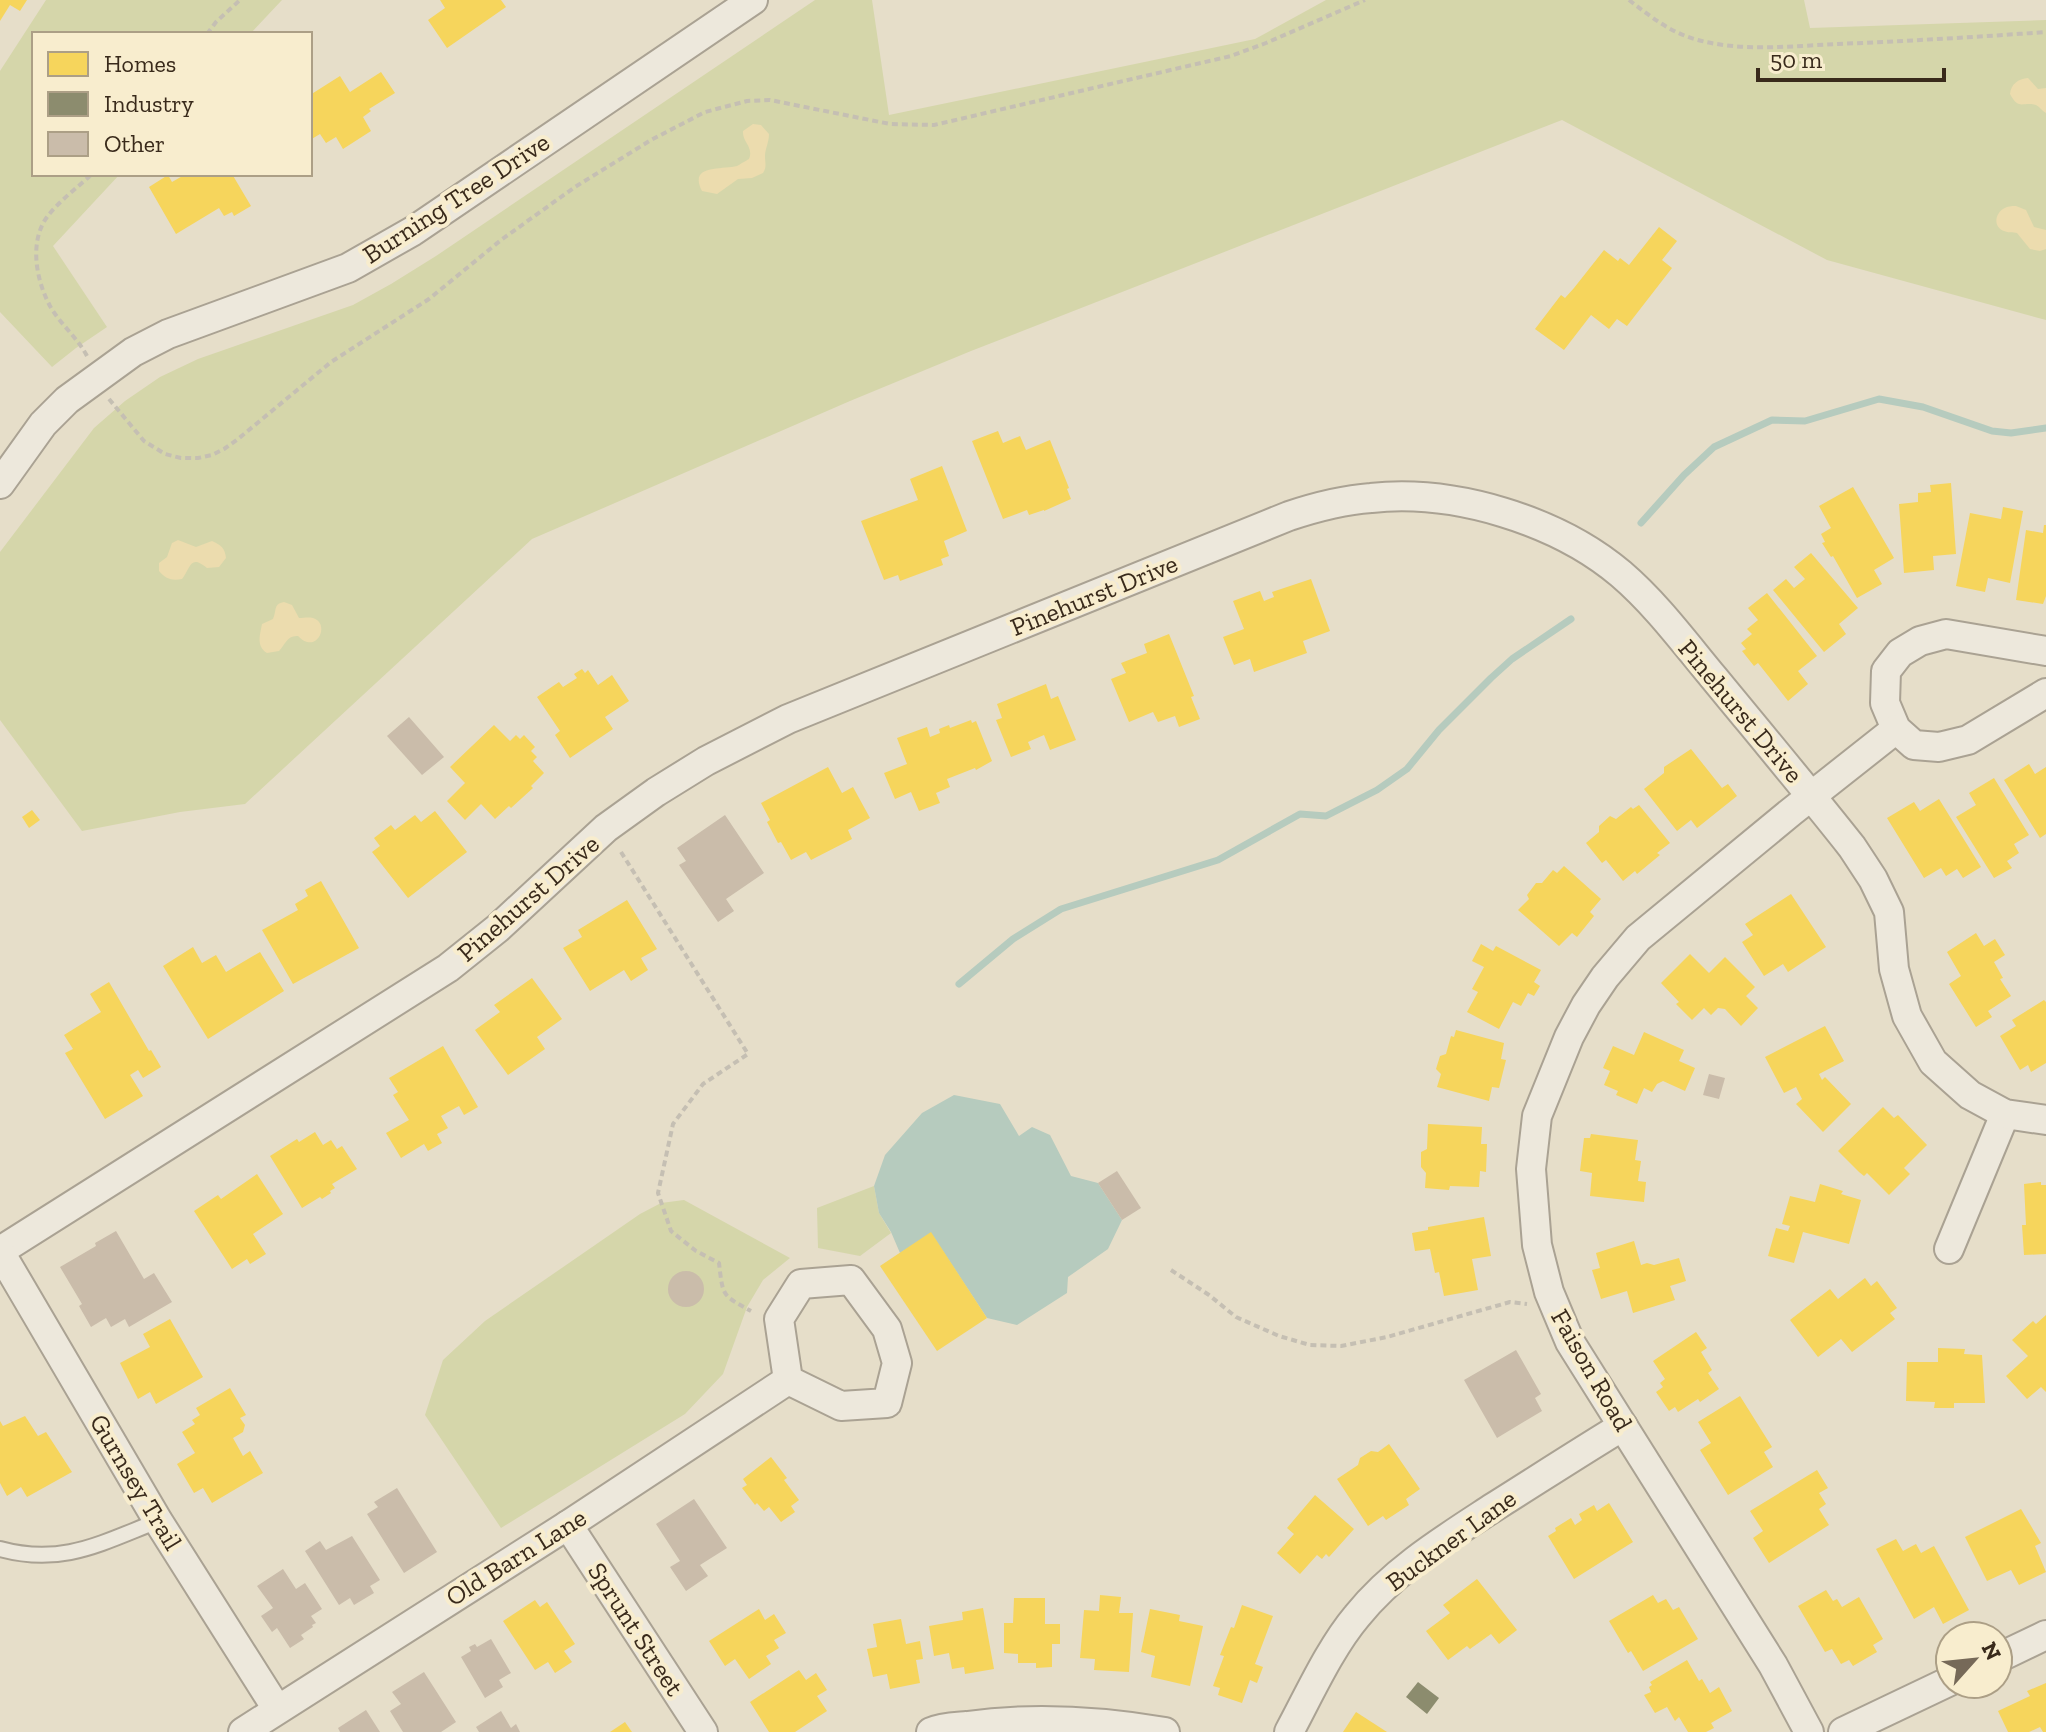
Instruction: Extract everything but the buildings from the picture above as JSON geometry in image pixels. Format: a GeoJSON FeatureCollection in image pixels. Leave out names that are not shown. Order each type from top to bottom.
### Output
{"type":"FeatureCollection","features":[{"type":"Feature","properties":{"kind":"street","name":"Burning Tree Drive"},"geometry":{"type":"LineString","coordinates":[[0,484],[51,416],[77,392],[133,352],[168,334],[348,268],[381,251],[753,0]]}},
{"type":"Feature","properties":{"kind":"street","name":"Pinehurst Drive"},"geometry":{"type":"LineString","coordinates":[[0,1252],[448,968],[498,928],[606,828],[706,761],[788,719],[1289,516],[1315,507],[1373,497],[1462,503],[1525,520],[1559,534],[1619,573],[1665,620],[1812,796],[1873,879],[1889,912],[1894,969],[1907,1016],[1933,1062],[1970,1095],[2005,1114],[2046,1120]]}},
{"type":"Feature","properties":{"kind":"street"},"geometry":{"type":"LineString","coordinates":[[2046,651],[1946,634],[1920,641],[1900,653],[1886,671],[1885,703],[1896,729],[1914,745],[1939,747],[1968,740],[2046,693]]}},
{"type":"Feature","properties":{"kind":"street","name":"Faison Road"},"geometry":{"type":"LineString","coordinates":[[1809,1732],[1765,1653],[1570,1342],[1549,1292],[1537,1245],[1531,1169],[1537,1116],[1569,1037],[1605,977],[1638,938],[1896,729]]}},
{"type":"Feature","properties":{"kind":"street"},"geometry":{"type":"LineString","coordinates":[[1949,1249],[2005,1114]]}},
{"type":"Feature","properties":{"kind":"street","name":"Gurnsey Trail"},"geometry":{"type":"LineString","coordinates":[[0,1252],[158,1521],[277,1709]]}},
{"type":"Feature","properties":{"kind":"street"},"geometry":{"type":"LineString","coordinates":[[851,1280],[887,1329],[897,1363],[887,1403],[841,1406],[788,1380],[779,1319],[801,1284],[851,1280]]}},
{"type":"Feature","properties":{"kind":"street","name":"Old Barn Lane"},"geometry":{"type":"LineString","coordinates":[[243,1732],[568,1525],[788,1380]]}},
{"type":"Feature","properties":{"kind":"street","name":"Buckner Lane"},"geometry":{"type":"LineString","coordinates":[[1289,1732],[1354,1619],[1383,1586],[1451,1535],[1623,1426]]}},
{"type":"Feature","properties":{"kind":"street","name":"Sprunt Street"},"geometry":{"type":"LineString","coordinates":[[568,1525],[703,1732]]}},
{"type":"Feature","properties":{"kind":"street"},"geometry":{"type":"LineString","coordinates":[[2014,1650],[2046,1635]]}},
{"type":"Feature","properties":{"kind":"street"},"geometry":{"type":"LineString","coordinates":[[1843,1732],[1934,1689]]}},
{"type":"Feature","properties":{"kind":"street"},"geometry":{"type":"LineString","coordinates":[[931,1732],[992,1723],[1051,1722],[1110,1724],[1165,1732]]}},
{"type":"Feature","properties":{"kind":"lane"},"geometry":{"type":"LineString","coordinates":[[0,1549],[32,1555],[68,1553],[158,1521]]}},
{"type":"Feature","properties":{"kind":"path"},"geometry":{"type":"LineString","coordinates":[[208,32],[240,0]]}},
{"type":"Feature","properties":{"kind":"path"},"geometry":{"type":"LineString","coordinates":[[105,393],[144,441],[165,454],[181,458],[212,455],[238,439],[331,362],[429,299],[501,240],[562,196],[651,140],[705,112],[747,101],[770,100],[890,124],[934,125],[1231,56],[1365,0]]}},
{"type":"Feature","properties":{"kind":"path"},"geometry":{"type":"LineString","coordinates":[[1629,0],[1675,32],[1707,42],[1745,46],[1937,40],[2046,32]]}},
{"type":"Feature","properties":{"kind":"path"},"geometry":{"type":"LineString","coordinates":[[89,360],[50,306],[37,269],[36,249],[47,217],[90,176]]}},
{"type":"Feature","properties":{"kind":"path"},"geometry":{"type":"LineString","coordinates":[[621,852],[748,1054],[703,1084],[673,1124],[658,1193],[671,1231],[696,1251],[719,1263],[722,1290],[729,1300],[751,1311]]}},
{"type":"Feature","properties":{"kind":"path"},"geometry":{"type":"LineString","coordinates":[[1171,1270],[1236,1317],[1279,1336],[1318,1346],[1360,1343],[1510,1302],[1527,1304]]}},
{"type":"Feature","properties":{"kind":"green space"},"geometry":{"type":"Polygon","coordinates":[[[46,0],[282,0],[252,32],[32,32],[32,176],[118,176],[53,246],[107,327],[52,367],[0,312],[0,71],[46,0]]]}},
{"type":"Feature","properties":{"kind":"green space"},"geometry":{"type":"Polygon","coordinates":[[[815,0],[872,0],[889,115],[1255,39],[1326,0],[1804,0],[1810,28],[2046,20],[2046,320],[1827,260],[1562,120],[971,351],[532,539],[245,804],[180,812],[82,831],[0,720],[0,552],[94,428],[125,401],[160,377],[198,359],[353,305],[391,284],[815,0]]]}},
{"type":"Feature","properties":{"kind":"green space"},"geometry":{"type":"Polygon","coordinates":[[[874,1186],[879,1213],[891,1233],[860,1256],[818,1248],[817,1208],[874,1186]]]}},
{"type":"Feature","properties":{"kind":"green space"},"geometry":{"type":"Polygon","coordinates":[[[684,1200],[790,1258],[763,1280],[747,1307],[723,1374],[685,1414],[501,1528],[425,1415],[443,1360],[485,1321],[640,1214],[661,1203],[684,1200]]]}},
{"type":"Feature","properties":{"kind":"sand"},"geometry":{"type":"Polygon","coordinates":[[[2028,78],[2038,89],[2046,88],[2046,113],[2036,105],[2019,104],[2010,94],[2016,83],[2028,78]]]}},
{"type":"Feature","properties":{"kind":"sand"},"geometry":{"type":"Polygon","coordinates":[[[753,124],[761,125],[769,134],[763,173],[738,179],[717,194],[702,191],[699,176],[703,172],[737,166],[749,159],[750,151],[743,131],[753,124]]]}},
{"type":"Feature","properties":{"kind":"sand"},"geometry":{"type":"Polygon","coordinates":[[[2016,206],[2026,210],[2034,227],[2046,230],[2046,249],[2030,249],[2017,233],[1998,227],[1996,220],[2000,211],[2016,206]]]}},
{"type":"Feature","properties":{"kind":"sand"},"geometry":{"type":"Polygon","coordinates":[[[178,540],[196,547],[212,541],[222,547],[226,558],[219,567],[207,568],[194,562],[182,579],[169,579],[159,571],[159,563],[167,557],[172,543],[178,540]]]}},
{"type":"Feature","properties":{"kind":"sand"},"geometry":{"type":"Polygon","coordinates":[[[284,602],[292,605],[299,618],[318,621],[321,631],[316,640],[305,641],[294,636],[279,651],[267,653],[260,644],[262,624],[273,619],[277,606],[284,602]]]}},
{"type":"Feature","properties":{"kind":"shaded area"},"geometry":{"type":"Polygon","coordinates":[[[954,1095],[1000,1104],[1019,1136],[1032,1127],[1050,1135],[1071,1176],[1098,1183],[1122,1220],[1108,1249],[1068,1277],[1067,1293],[1017,1325],[987,1318],[931,1233],[900,1253],[879,1213],[874,1186],[885,1155],[922,1113],[954,1095]]]}},
{"type":"Feature","properties":{"kind":"waterway"},"geometry":{"type":"LineString","coordinates":[[1641,523],[1714,447],[1772,420],[1805,421],[1879,399],[1923,407],[1992,431],[2011,433],[2046,428]]}},
{"type":"Feature","properties":{"kind":"waterway"},"geometry":{"type":"LineString","coordinates":[[959,984],[1013,939],[1061,909],[1218,860],[1300,814],[1326,816],[1377,790],[1407,769],[1439,730],[1512,659],[1571,619]]}}]}
